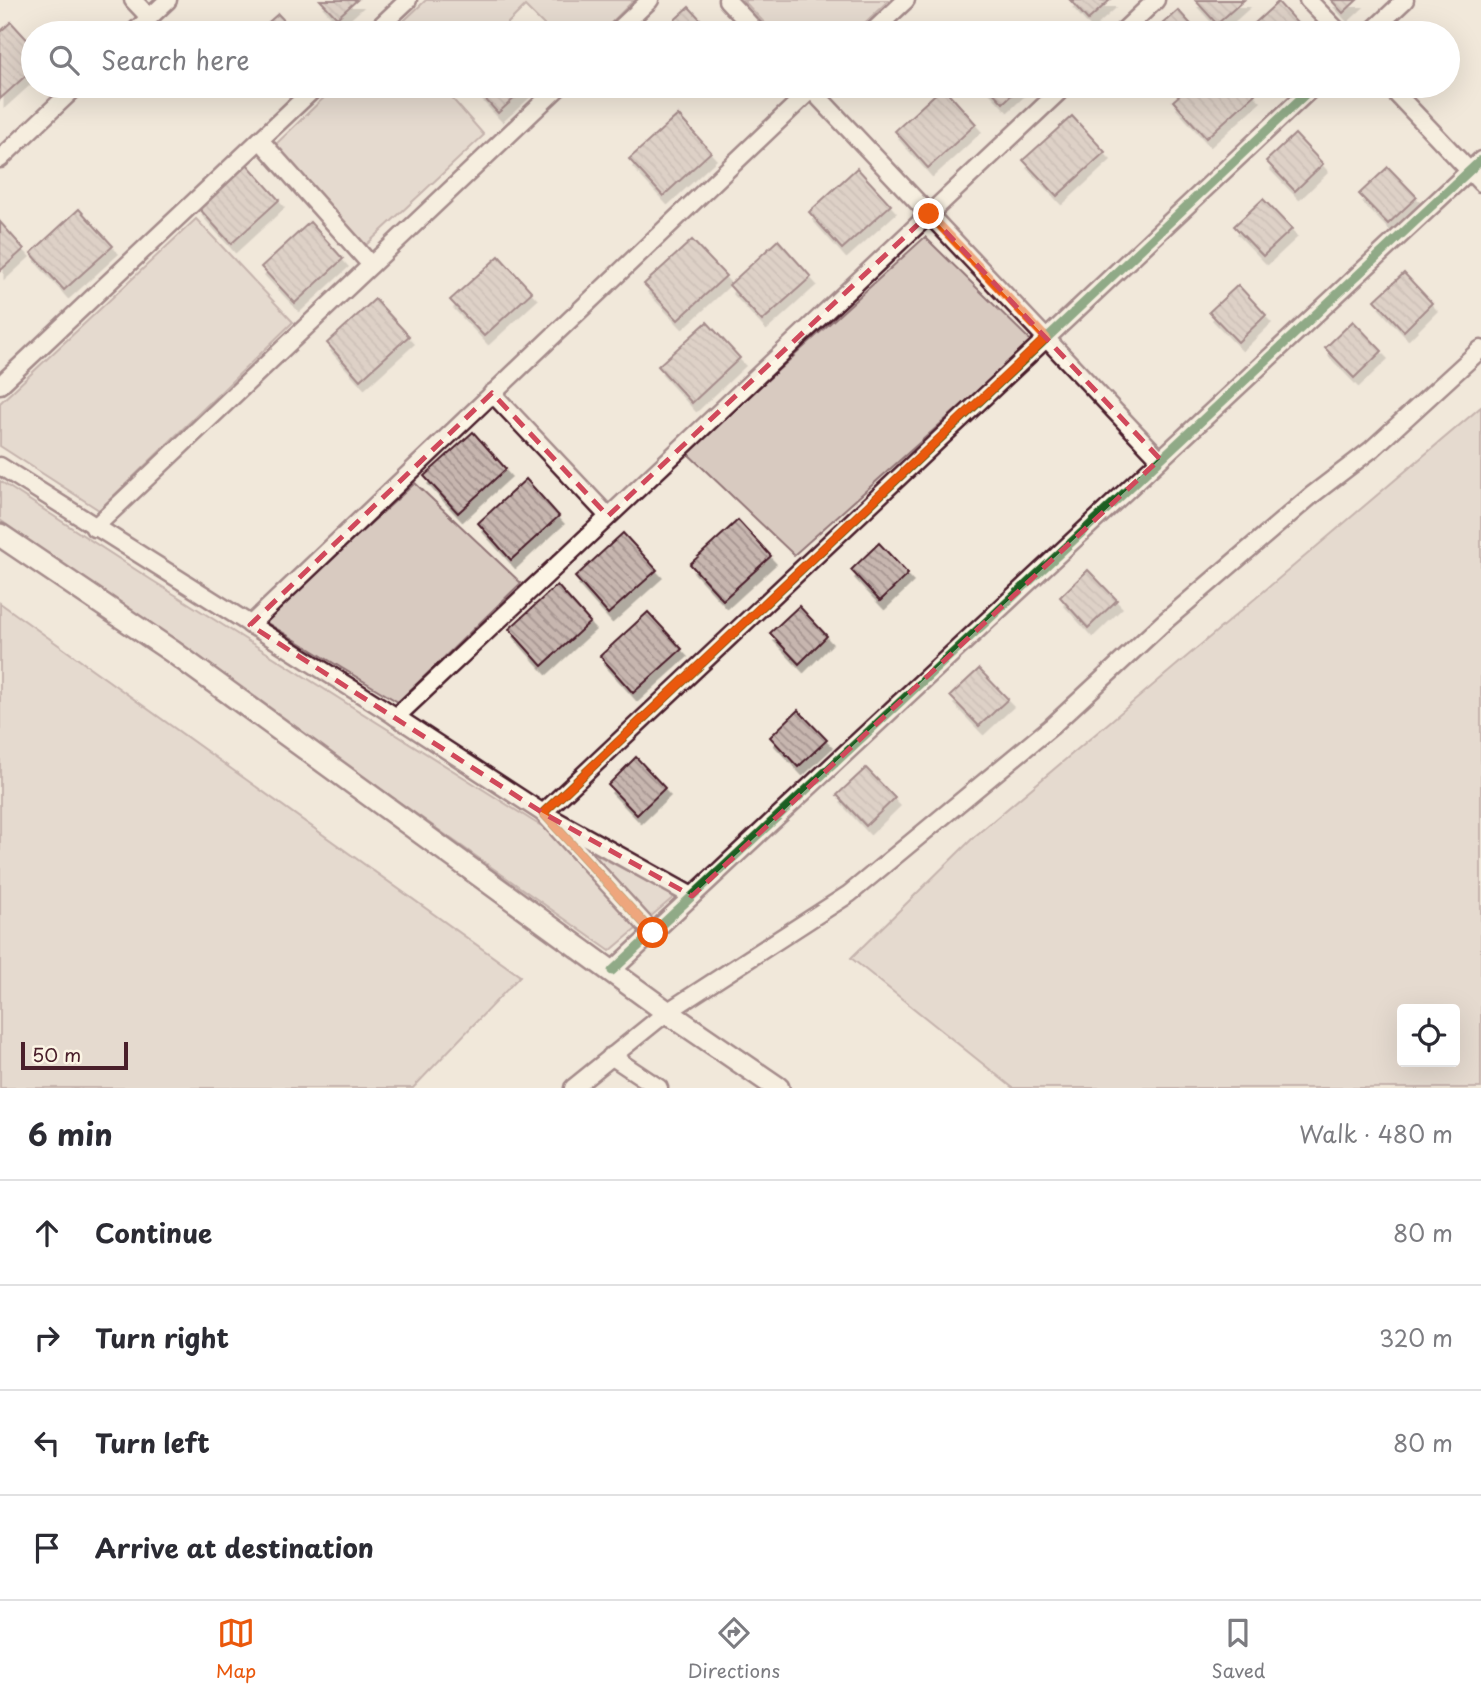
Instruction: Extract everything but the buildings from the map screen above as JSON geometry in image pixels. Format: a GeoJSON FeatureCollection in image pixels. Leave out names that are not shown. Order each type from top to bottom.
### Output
{"type":"FeatureCollection","features":[{"type":"Feature","properties":{"kind":"main road"},"geometry":{"type":"LineString","coordinates":[[0,535],[173,652],[667,1012],[778,1088]]}},
{"type":"Feature","properties":{"kind":"street"},"geometry":{"type":"LineString","coordinates":[[133,0],[149,17]]}},
{"type":"Feature","properties":{"kind":"street"},"geometry":{"type":"LineString","coordinates":[[145,21],[168,0]]}},
{"type":"Feature","properties":{"kind":"street"},"geometry":{"type":"LineString","coordinates":[[386,21],[408,0]]}},
{"type":"Feature","properties":{"kind":"street"},"geometry":{"type":"LineString","coordinates":[[628,21],[650,0]]}},
{"type":"Feature","properties":{"kind":"street"},"geometry":{"type":"LineString","coordinates":[[727,0],[747,21]]}},
{"type":"Feature","properties":{"kind":"street"},"geometry":{"type":"LineString","coordinates":[[884,21],[906,0]]}},
{"type":"Feature","properties":{"kind":"street"},"geometry":{"type":"LineString","coordinates":[[1134,21],[1156,0]]}},
{"type":"Feature","properties":{"kind":"street"},"geometry":{"type":"LineString","coordinates":[[1308,0],[1328,21]]}},
{"type":"Feature","properties":{"kind":"street"},"geometry":{"type":"LineString","coordinates":[[1383,21],[1405,0]]}},
{"type":"Feature","properties":{"kind":"street"},"geometry":{"type":"LineString","coordinates":[[0,159],[64,98]]}},
{"type":"Feature","properties":{"kind":"street"},"geometry":{"type":"LineString","coordinates":[[0,385],[304,98]]}},
{"type":"Feature","properties":{"kind":"street"},"geometry":{"type":"LineString","coordinates":[[94,528],[547,98]]}},
{"type":"Feature","properties":{"kind":"street"},"geometry":{"type":"LineString","coordinates":[[250,625],[800,98]]}},
{"type":"Feature","properties":{"kind":"street"},"geometry":{"type":"LineString","coordinates":[[821,98],[1160,459]]}},
{"type":"Feature","properties":{"kind":"street"},"geometry":{"type":"LineString","coordinates":[[396,717],[1052,98]]}},
{"type":"Feature","properties":{"kind":"street"},"geometry":{"type":"LineString","coordinates":[[543,813],[1301,98]]}},
{"type":"Feature","properties":{"kind":"street"},"geometry":{"type":"LineString","coordinates":[[1402,98],[1475,165],[1481,183]]}},
{"type":"Feature","properties":{"kind":"street"},"geometry":{"type":"LineString","coordinates":[[260,140],[371,265]]}},
{"type":"Feature","properties":{"kind":"street"},"geometry":{"type":"LineString","coordinates":[[612,971],[1475,165]]}},
{"type":"Feature","properties":{"kind":"street"},"geometry":{"type":"LineString","coordinates":[[573,1088],[667,1012],[849,894],[1051,727],[1200,591],[1312,495],[1372,449],[1481,349]]}},
{"type":"Feature","properties":{"kind":"street"},"geometry":{"type":"LineString","coordinates":[[492,393],[608,516]]}},
{"type":"Feature","properties":{"kind":"street"},"geometry":{"type":"LineString","coordinates":[[0,466],[543,813],[692,896]]}},
{"type":"Feature","properties":{"kind":"street"},"geometry":{"type":"LineString","coordinates":[[543,813],[653,933]]}},
{"type":"Feature","properties":{"kind":"street"},"geometry":{"type":"LineString","coordinates":[[611,1056],[659,1088]]}},
{"type":"Feature","properties":{"kind":"highlighted area"},"geometry":{"type":"Polygon","coordinates":[[[929,214],[1160,459],[692,896],[543,813],[250,625],[492,393],[608,516],[929,214]]]}},
{"type":"Feature","properties":{"kind":"shaded area"},"geometry":{"type":"Polygon","coordinates":[[[426,0],[634,0],[613,21],[540,21],[525,6],[510,21],[404,21],[426,0]]]}},
{"type":"Feature","properties":{"kind":"shaded area"},"geometry":{"type":"Polygon","coordinates":[[[743,0],[889,0],[867,21],[763,21],[743,0]]]}},
{"type":"Feature","properties":{"kind":"shaded area"},"geometry":{"type":"Polygon","coordinates":[[[324,98],[452,98],[484,135],[366,245],[274,146],[324,98]]]}},
{"type":"Feature","properties":{"kind":"shaded area"},"geometry":{"type":"Polygon","coordinates":[[[196,219],[293,322],[99,510],[0,446],[0,403],[196,219]]]}},
{"type":"Feature","properties":{"kind":"shaded area"},"geometry":{"type":"Polygon","coordinates":[[[925,237],[1032,342],[794,555],[687,453],[925,237]]]}},
{"type":"Feature","properties":{"kind":"shaded area"},"geometry":{"type":"Polygon","coordinates":[[[1481,407],[1481,1088],[1013,1088],[851,958],[974,837],[1481,407]]]}},
{"type":"Feature","properties":{"kind":"shaded area"},"geometry":{"type":"Polygon","coordinates":[[[0,481],[536,823],[675,896],[610,951],[0,520],[0,481]]]}},
{"type":"Feature","properties":{"kind":"shaded area"},"geometry":{"type":"Polygon","coordinates":[[[415,483],[521,583],[398,702],[264,621],[415,483]]]}},
{"type":"Feature","properties":{"kind":"shaded area"},"geometry":{"type":"Polygon","coordinates":[[[0,603],[520,976],[413,1088],[0,1088],[0,603]]]}},
{"type":"Feature","properties":{"kind":"cycle path"},"geometry":{"type":"LineString","coordinates":[[653,933],[543,813],[1301,98]]}},
{"type":"Feature","properties":{"kind":"cycle path"},"geometry":{"type":"LineString","coordinates":[[612,971],[1481,160]]}},
{"type":"Feature","properties":{"kind":"route"},"geometry":{"type":"LineString","coordinates":[[653,933],[543,813],[1046,338],[929,214]]}}]}
